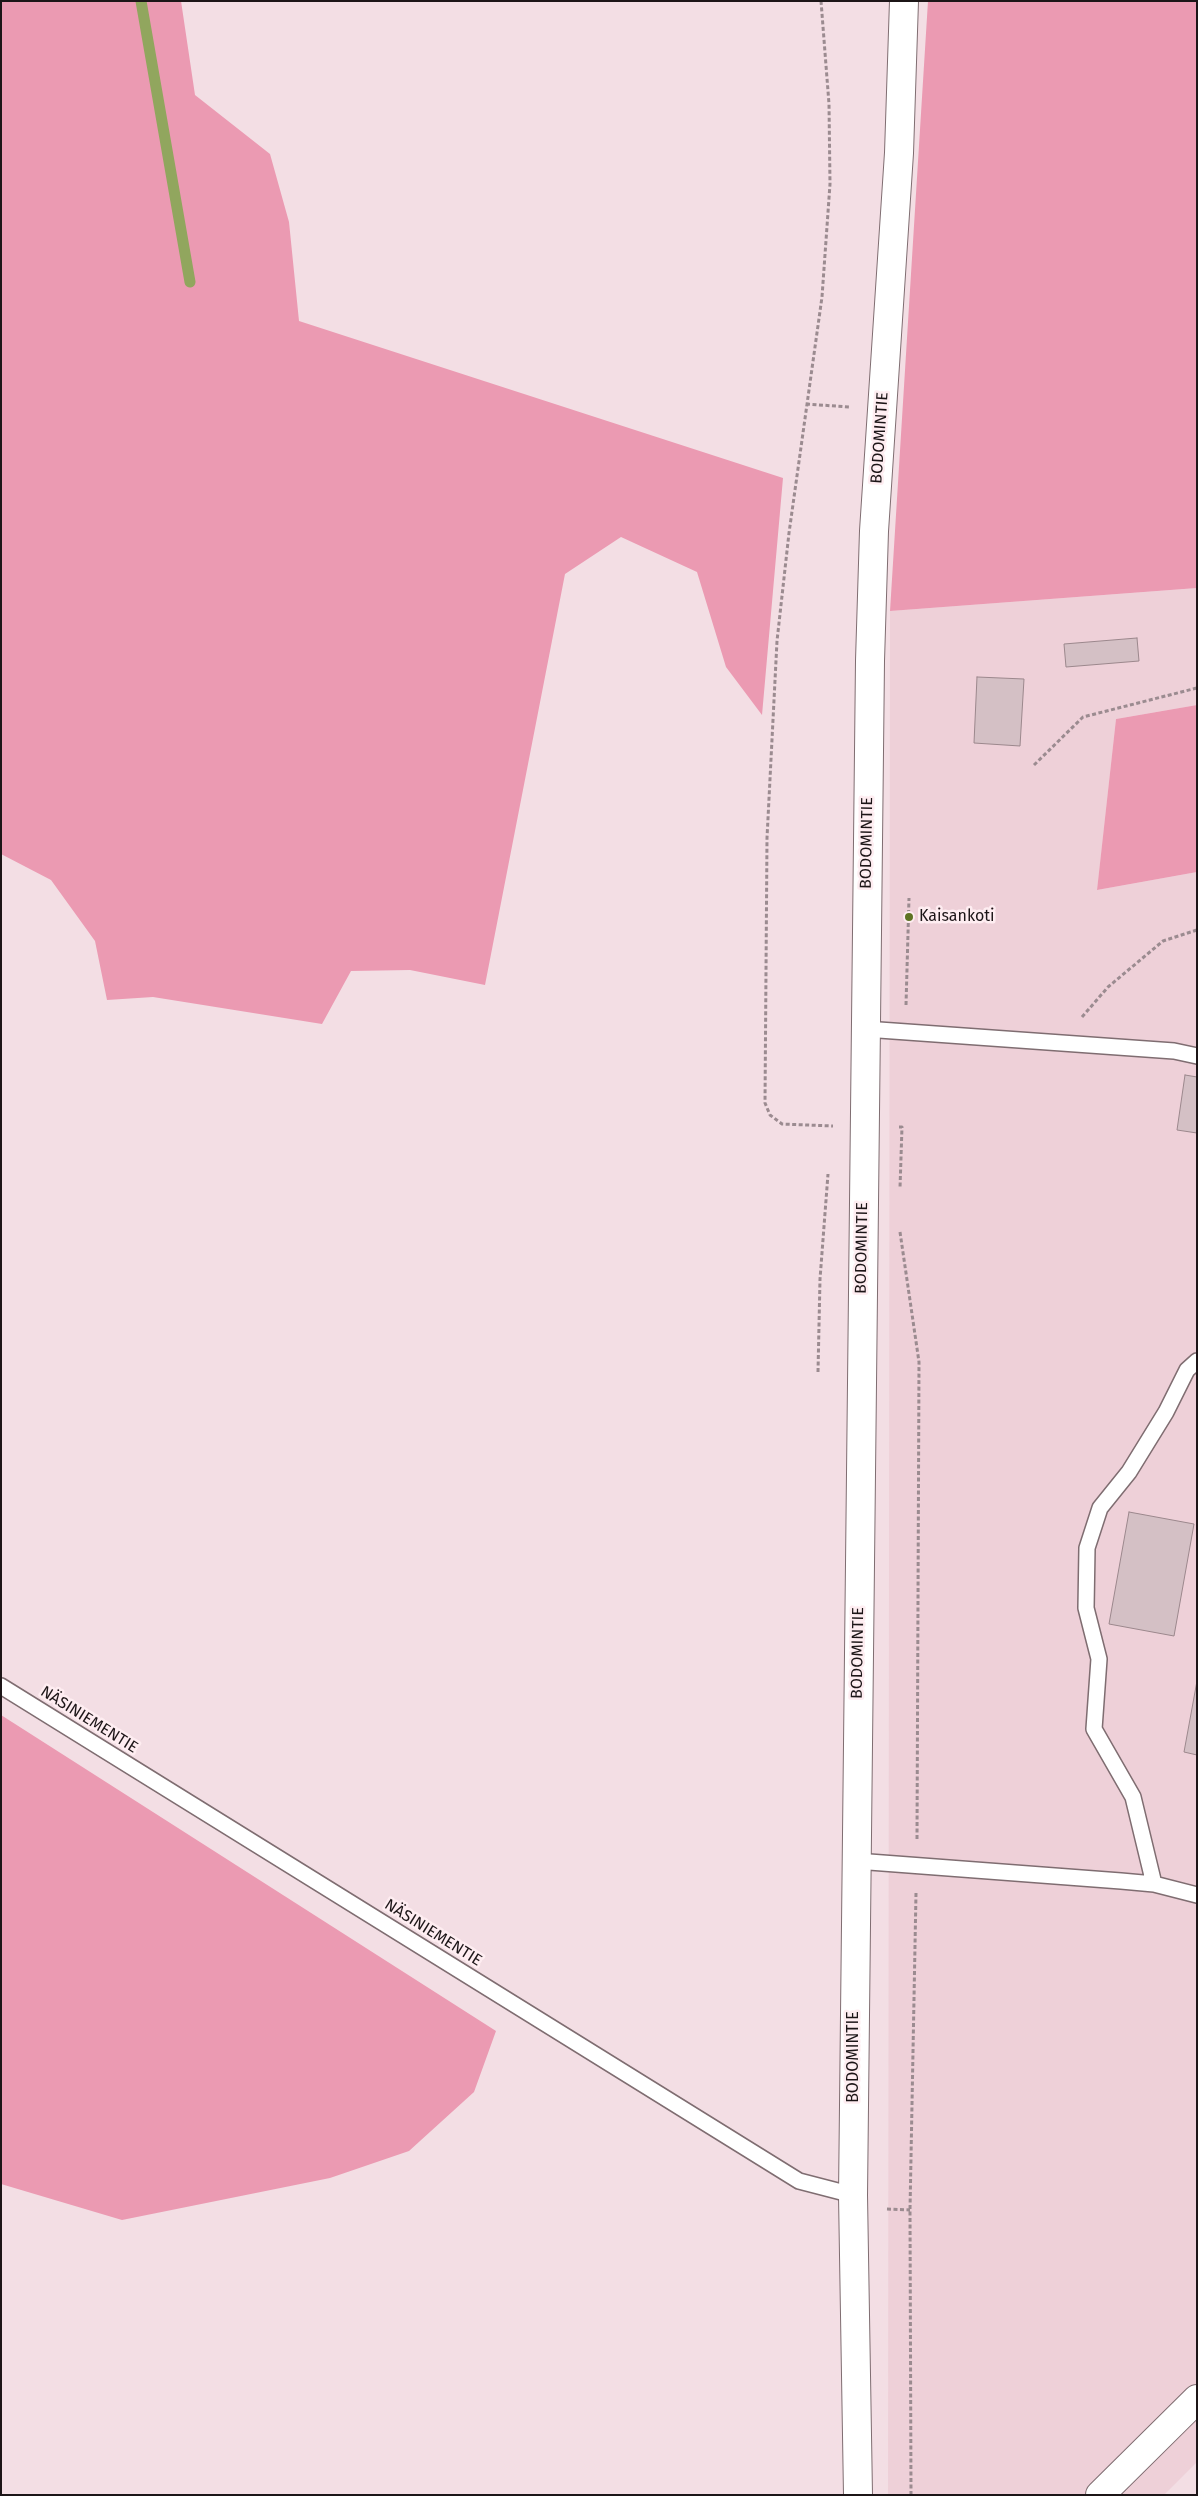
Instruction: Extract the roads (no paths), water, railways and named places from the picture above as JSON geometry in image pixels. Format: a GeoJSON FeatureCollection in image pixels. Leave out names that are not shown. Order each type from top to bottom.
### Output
{"type":"FeatureCollection","features":[{"type":"Feature","properties":{"kind":"main road","name":"BODOMINTIE"},"geometry":{"type":"LineString","coordinates":[[858,2495],[853,2195],[870,661],[874,531],[899,153],[904,1]]}},
{"type":"Feature","properties":{"kind":"main road"},"geometry":{"type":"LineString","coordinates":[[1100,2495],[1197,2399]]}},
{"type":"Feature","properties":{"kind":"lane"},"geometry":{"type":"LineString","coordinates":[[865,1029],[1174,1051],[1197,1056]]}},
{"type":"Feature","properties":{"kind":"lane"},"geometry":{"type":"LineString","coordinates":[[1154,1884],[1134,1797],[1094,1729],[1099,1659],[1086,1608],[1087,1548],[1100,1508],[1129,1472],[1166,1412],[1187,1370],[1197,1361]]}},
{"type":"Feature","properties":{"kind":"lane","name":"NÄSINIEMENTIE"},"geometry":{"type":"LineString","coordinates":[[1,1686],[799,2181],[853,2195]]}},
{"type":"Feature","properties":{"kind":"lane"},"geometry":{"type":"LineString","coordinates":[[856,1861],[1154,1884],[1197,1894]]}},
{"type":"Feature","properties":{"kind":"waterway"},"geometry":{"type":"LineString","coordinates":[[141,1],[190,282]]}},
{"type":"Feature","properties":{"kind":"place","name":"Kaisankoti"},"geometry":{"type":"Point","coordinates":[909,917]}}]}
